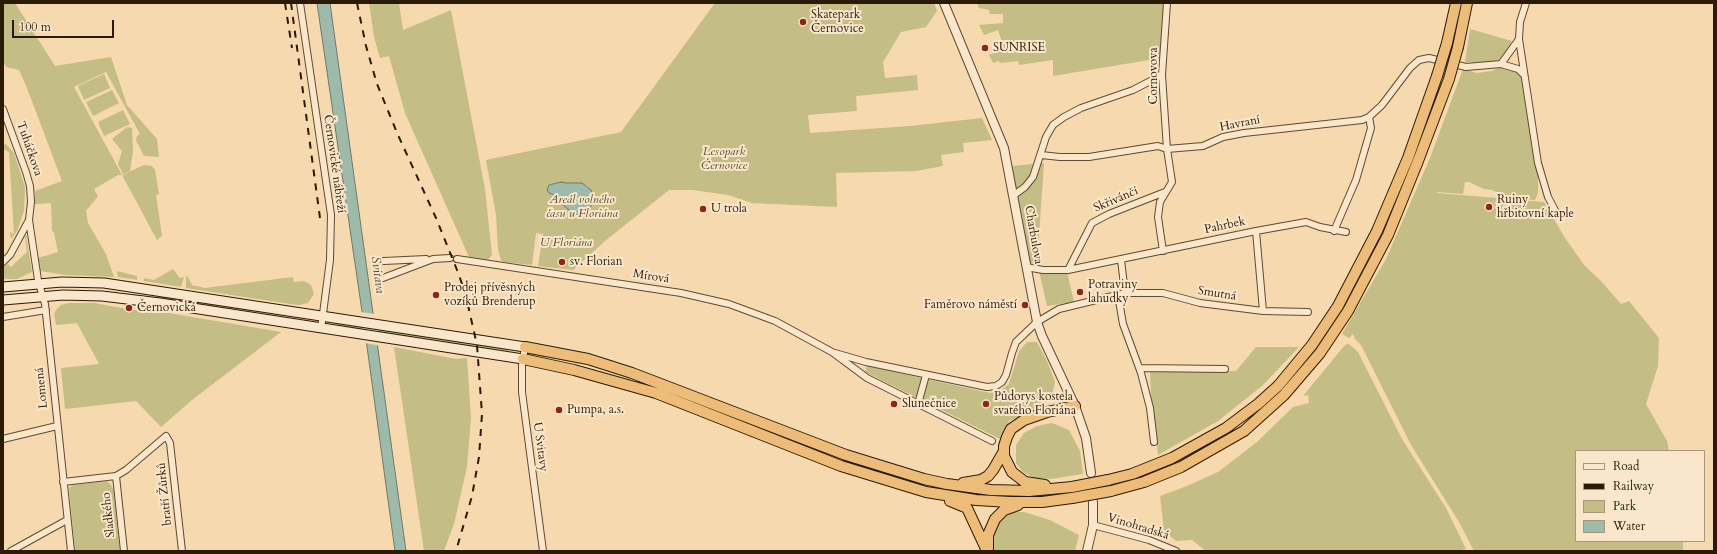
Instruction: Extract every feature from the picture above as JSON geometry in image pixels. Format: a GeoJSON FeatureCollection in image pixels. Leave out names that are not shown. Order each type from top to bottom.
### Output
{"type":"FeatureCollection","features":[{"type":"Feature","properties":{"kind":"highway"},"geometry":{"type":"LineString","coordinates":[[525,347],[588,359],[632,372],[858,459],[905,474],[947,484],[1010,491],[1072,487],[1132,474],[1167,461],[1226,428],[1258,404],[1278,386],[1312,345],[1338,306],[1377,231],[1408,158],[1437,76],[1447,43],[1456,3]]}},
{"type":"Feature","properties":{"kind":"highway"},"geometry":{"type":"LineString","coordinates":[[988,551],[988,535],[995,519],[1006,508],[1027,503],[1072,498],[1111,491],[1144,482],[1181,467],[1244,431],[1284,395],[1320,353],[1348,311],[1388,235],[1418,162],[1449,79],[1458,47],[1467,3]]}},
{"type":"Feature","properties":{"kind":"highway"},"geometry":{"type":"LineString","coordinates":[[523,359],[581,371],[649,391],[841,466],[926,492],[967,508],[988,551]]}},
{"type":"Feature","properties":{"kind":"highway"},"geometry":{"type":"LineString","coordinates":[[1072,487],[1045,485],[1021,480],[1009,468],[1004,451],[1005,440],[1008,432],[1019,422],[1047,412],[1075,406]]}},
{"type":"Feature","properties":{"kind":"highway"},"geometry":{"type":"LineString","coordinates":[[947,484],[975,481],[984,478],[993,470],[1004,451]]}},
{"type":"Feature","properties":{"kind":"highway"},"geometry":{"type":"LineString","coordinates":[[926,492],[976,500],[1027,503]]}},
{"type":"Feature","properties":{"kind":"main road"},"geometry":{"type":"LineString","coordinates":[[3,287],[39,284],[104,283],[525,347]]}},
{"type":"Feature","properties":{"kind":"main road"},"geometry":{"type":"LineString","coordinates":[[3,300],[42,295],[102,296],[160,303],[385,339],[523,359]]}},
{"type":"Feature","properties":{"kind":"street","name":"Černovické nábřeží"},"geometry":{"type":"LineString","coordinates":[[300,3],[331,215],[330,260],[321,329]]}},
{"type":"Feature","properties":{"kind":"street","name":"Charbulova"},"geometry":{"type":"LineString","coordinates":[[944,3],[1004,148],[1037,322],[1042,336],[1075,406],[1086,438],[1091,473]]}},
{"type":"Feature","properties":{"kind":"street","name":"Cornovova"},"geometry":{"type":"LineString","coordinates":[[1165,192],[1172,182],[1162,75],[1167,3]]}},
{"type":"Feature","properties":{"kind":"street"},"geometry":{"type":"LineString","coordinates":[[1526,3],[1520,22],[1519,39],[1538,163],[1548,197],[1556,214]]}},
{"type":"Feature","properties":{"kind":"street"},"geometry":{"type":"LineString","coordinates":[[1501,64],[1519,39]]}},
{"type":"Feature","properties":{"kind":"street"},"geometry":{"type":"LineString","coordinates":[[1334,230],[1356,180],[1371,128],[1369,118],[1382,105],[1410,68],[1419,60],[1432,58],[1466,67],[1501,64],[1509,65],[1518,69],[1525,77]]}},
{"type":"Feature","properties":{"kind":"street"},"geometry":{"type":"LineString","coordinates":[[1014,195],[1025,187],[1033,177],[1046,137],[1053,125],[1081,108],[1133,90],[1162,75]]}},
{"type":"Feature","properties":{"kind":"street","name":"Tuháčkova"},"geometry":{"type":"LineString","coordinates":[[3,109],[6,125],[26,172],[30,186],[31,202],[29,220],[42,295]]}},
{"type":"Feature","properties":{"kind":"street","name":"Havraní"},"geometry":{"type":"LineString","coordinates":[[1041,154],[1089,158],[1158,146],[1168,149],[1203,146],[1223,137],[1244,133],[1369,118]]}},
{"type":"Feature","properties":{"kind":"street"},"geometry":{"type":"LineString","coordinates":[[1163,251],[1158,216],[1160,202],[1165,192]]}},
{"type":"Feature","properties":{"kind":"street","name":"Skřivánčí"},"geometry":{"type":"LineString","coordinates":[[1068,270],[1087,229],[1092,223],[1109,214],[1165,192]]}},
{"type":"Feature","properties":{"kind":"street","name":"Tuháčkova"},"geometry":{"type":"LineString","coordinates":[[3,262],[10,255],[29,220]]}},
{"type":"Feature","properties":{"kind":"street","name":"Pahrbek"},"geometry":{"type":"LineString","coordinates":[[1026,267],[1043,270],[1068,270],[1306,222],[1346,232]]}},
{"type":"Feature","properties":{"kind":"street"},"geometry":{"type":"LineString","coordinates":[[1256,231],[1263,311]]}},
{"type":"Feature","properties":{"kind":"street"},"geometry":{"type":"LineString","coordinates":[[384,261],[450,258]]}},
{"type":"Feature","properties":{"kind":"street"},"geometry":{"type":"LineString","coordinates":[[383,278],[433,259]]}},
{"type":"Feature","properties":{"kind":"street","name":"Mírová"},"geometry":{"type":"LineString","coordinates":[[457,259],[681,293],[729,304],[775,322],[832,352]]}},
{"type":"Feature","properties":{"kind":"street"},"geometry":{"type":"LineString","coordinates":[[1120,260],[1123,324],[1140,368],[1150,408],[1154,442]]}},
{"type":"Feature","properties":{"kind":"street","name":"Smutná"},"geometry":{"type":"LineString","coordinates":[[1037,322],[1059,309],[1122,294],[1162,293],[1200,303],[1263,311],[1308,312]]}},
{"type":"Feature","properties":{"kind":"street","name":"Lomená"},"geometry":{"type":"LineString","coordinates":[[42,295],[46,310],[71,551]]}},
{"type":"Feature","properties":{"kind":"street"},"geometry":{"type":"LineString","coordinates":[[3,317],[46,310]]}},
{"type":"Feature","properties":{"kind":"street"},"geometry":{"type":"LineString","coordinates":[[832,352],[866,362],[987,388],[996,386],[1002,382],[1006,375],[1016,342],[1037,322]]}},
{"type":"Feature","properties":{"kind":"street","name":"U Svitavy"},"geometry":{"type":"LineString","coordinates":[[525,347],[522,392],[543,551]]}},
{"type":"Feature","properties":{"kind":"street"},"geometry":{"type":"LineString","coordinates":[[832,352],[866,378],[992,441]]}},
{"type":"Feature","properties":{"kind":"street"},"geometry":{"type":"LineString","coordinates":[[1140,368],[1225,369]]}},
{"type":"Feature","properties":{"kind":"street"},"geometry":{"type":"LineString","coordinates":[[918,404],[926,375]]}},
{"type":"Feature","properties":{"kind":"street"},"geometry":{"type":"LineString","coordinates":[[3,438],[57,426]]}},
{"type":"Feature","properties":{"kind":"street","name":"bratří Žůrků"},"geometry":{"type":"LineString","coordinates":[[116,476],[126,470],[166,436],[170,443],[182,551]]}},
{"type":"Feature","properties":{"kind":"street"},"geometry":{"type":"LineString","coordinates":[[63,482],[116,476]]}},
{"type":"Feature","properties":{"kind":"street","name":"Sladkého"},"geometry":{"type":"LineString","coordinates":[[116,476],[124,551]]}},
{"type":"Feature","properties":{"kind":"street"},"geometry":{"type":"LineString","coordinates":[[1087,551],[1093,525],[1093,502]]}},
{"type":"Feature","properties":{"kind":"street"},"geometry":{"type":"LineString","coordinates":[[11,551],[67,520]]}},
{"type":"Feature","properties":{"kind":"street","name":"Vinohradská"},"geometry":{"type":"LineString","coordinates":[[1093,525],[1149,540],[1176,551]]}},
{"type":"Feature","properties":{"kind":"green space"},"geometry":{"type":"Polygon","coordinates":[[[3,3],[15,3],[55,66],[111,57],[127,105],[157,139],[159,157],[144,156],[136,140],[137,136],[140,134],[106,72],[74,87],[122,175],[118,175],[94,189],[98,196],[86,211],[88,223],[106,254],[114,277],[65,275],[40,271],[38,258],[58,252],[52,230],[51,203],[35,204],[35,191],[62,181],[19,70],[6,67],[3,61],[3,3]]]}},
{"type":"Feature","properties":{"kind":"green space"},"geometry":{"type":"Polygon","coordinates":[[[369,3],[399,3],[403,30],[451,10],[485,189],[492,255],[488,260],[469,257],[405,113],[389,56],[380,58],[374,37],[369,3]]]}},
{"type":"Feature","properties":{"kind":"green space"},"geometry":{"type":"Polygon","coordinates":[[[715,3],[934,3],[937,11],[926,27],[901,32],[883,62],[885,78],[917,75],[918,90],[856,96],[857,111],[808,115],[810,133],[910,126],[982,118],[992,140],[963,143],[964,152],[941,155],[943,166],[916,171],[836,173],[837,207],[752,203],[728,195],[692,190],[669,190],[605,241],[573,270],[538,266],[543,234],[536,233],[532,265],[503,262],[498,249],[496,215],[486,160],[621,132],[715,3]]]}},
{"type":"Feature","properties":{"kind":"green space"},"geometry":{"type":"Polygon","coordinates":[[[977,3],[1165,3],[1161,58],[1053,76],[1053,60],[1019,65],[1018,61],[1001,63],[998,61],[993,63],[989,55],[1004,48],[998,30],[984,35],[979,25],[1003,23],[1003,14],[990,14],[989,10],[979,8],[977,3]]]}},
{"type":"Feature","properties":{"kind":"green space"},"geometry":{"type":"Polygon","coordinates":[[[1470,29],[1512,41],[1504,58],[1489,63],[1465,62],[1470,29]]]}},
{"type":"Feature","properties":{"kind":"green space"},"geometry":{"type":"Polygon","coordinates":[[[1500,67],[1512,68],[1525,77],[1538,163],[1538,193],[1535,200],[1509,198],[1469,182],[1465,182],[1463,194],[1437,193],[1544,202],[1565,238],[1584,265],[1600,280],[1621,304],[1629,301],[1659,338],[1658,366],[1646,404],[1667,441],[1669,450],[1575,450],[1575,542],[1683,542],[1683,551],[1474,551],[1459,522],[1411,445],[1361,345],[1355,339],[1353,334],[1349,338],[1342,334],[1386,259],[1430,158],[1463,69],[1477,73],[1492,71],[1500,67]]]}},
{"type":"Feature","properties":{"kind":"green space"},"geometry":{"type":"Polygon","coordinates":[[[104,74],[110,88],[84,100],[78,86],[104,74]]]}},
{"type":"Feature","properties":{"kind":"green space"},"geometry":{"type":"Polygon","coordinates":[[[112,90],[119,103],[93,116],[86,102],[112,90]]]}},
{"type":"Feature","properties":{"kind":"green space"},"geometry":{"type":"Polygon","coordinates":[[[123,110],[130,124],[104,136],[98,122],[123,110]]]}},
{"type":"Feature","properties":{"kind":"green space"},"geometry":{"type":"Polygon","coordinates":[[[127,127],[132,128],[133,152],[130,171],[123,174],[118,164],[122,151],[112,139],[127,127]]]}},
{"type":"Feature","properties":{"kind":"green space"},"geometry":{"type":"Polygon","coordinates":[[[5,143],[14,153],[25,187],[24,211],[17,231],[11,239],[10,232],[14,234],[9,152],[3,149],[5,143]]]}},
{"type":"Feature","properties":{"kind":"green space"},"geometry":{"type":"Polygon","coordinates":[[[1044,163],[1037,266],[1029,262],[1011,166],[1044,163]]]}},
{"type":"Feature","properties":{"kind":"green space"},"geometry":{"type":"Polygon","coordinates":[[[144,165],[152,166],[155,170],[159,194],[156,195],[162,236],[157,240],[122,175],[144,165]]]}},
{"type":"Feature","properties":{"kind":"green space"},"geometry":{"type":"Polygon","coordinates":[[[26,235],[32,272],[17,279],[3,279],[3,267],[8,264],[11,267],[27,252],[26,235]]]}},
{"type":"Feature","properties":{"kind":"green space"},"geometry":{"type":"Polygon","coordinates":[[[173,269],[180,278],[184,277],[181,287],[144,281],[144,278],[154,280],[173,269]]]}},
{"type":"Feature","properties":{"kind":"green space"},"geometry":{"type":"Polygon","coordinates":[[[117,271],[137,276],[137,280],[118,277],[117,271]]]}},
{"type":"Feature","properties":{"kind":"green space"},"geometry":{"type":"Polygon","coordinates":[[[1039,271],[1067,272],[1074,302],[1047,306],[1039,271]]]}},
{"type":"Feature","properties":{"kind":"green space"},"geometry":{"type":"Polygon","coordinates":[[[186,276],[192,285],[205,288],[293,277],[294,282],[304,281],[311,285],[314,294],[308,303],[299,305],[290,304],[186,288],[186,276]]]}},
{"type":"Feature","properties":{"kind":"green space"},"geometry":{"type":"Polygon","coordinates":[[[60,290],[112,292],[222,305],[306,319],[217,306],[60,290]]]}},
{"type":"Feature","properties":{"kind":"green space"},"geometry":{"type":"Polygon","coordinates":[[[69,303],[94,303],[133,310],[151,310],[281,332],[192,400],[161,427],[136,401],[65,409],[61,368],[99,364],[77,323],[56,325],[54,314],[56,310],[61,305],[69,303]]]}},
{"type":"Feature","properties":{"kind":"green space"},"geometry":{"type":"Polygon","coordinates":[[[338,323],[506,348],[508,351],[506,353],[336,326],[338,323]]]}},
{"type":"Feature","properties":{"kind":"green space"},"geometry":{"type":"Polygon","coordinates":[[[1027,342],[1037,342],[1047,361],[1055,382],[1052,394],[1045,404],[1009,421],[1000,439],[865,372],[867,366],[990,393],[1001,390],[1009,384],[1019,351],[1027,342]]]}},
{"type":"Feature","properties":{"kind":"green space"},"geometry":{"type":"Polygon","coordinates":[[[1349,344],[1358,352],[1402,439],[1446,508],[1466,549],[1456,551],[1206,551],[1192,540],[1176,541],[1164,531],[1160,496],[1218,472],[1257,442],[1293,407],[1309,403],[1308,395],[1303,396],[1345,345],[1349,344]]]}},
{"type":"Feature","properties":{"kind":"green space"},"geometry":{"type":"Polygon","coordinates":[[[394,347],[456,359],[467,358],[471,418],[467,467],[454,524],[444,551],[424,551],[394,347]]]}},
{"type":"Feature","properties":{"kind":"green space"},"geometry":{"type":"Polygon","coordinates":[[[1256,347],[1299,347],[1262,386],[1218,421],[1158,455],[1150,371],[1236,371],[1256,347]]]}},
{"type":"Feature","properties":{"kind":"green space"},"geometry":{"type":"Polygon","coordinates":[[[1052,423],[1069,430],[1080,451],[1083,474],[1051,479],[1034,478],[1023,472],[1016,463],[1016,445],[1024,433],[1037,426],[1052,423]]]}},
{"type":"Feature","properties":{"kind":"green space"},"geometry":{"type":"Polygon","coordinates":[[[107,481],[114,491],[120,551],[75,551],[69,488],[73,485],[107,481]]]}},
{"type":"Feature","properties":{"kind":"green space"},"geometry":{"type":"Polygon","coordinates":[[[1011,512],[1024,512],[1050,520],[1079,535],[1075,551],[994,551],[992,548],[991,535],[994,525],[1003,515],[1011,512]]]}},
{"type":"Feature","properties":{"kind":"water"},"geometry":{"type":"Polygon","coordinates":[[[317,3],[330,3],[406,551],[395,551],[317,3]]]}},
{"type":"Feature","properties":{"kind":"water"},"geometry":{"type":"Polygon","coordinates":[[[561,182],[582,183],[591,190],[593,194],[593,202],[586,216],[573,213],[564,206],[562,200],[558,196],[549,193],[547,190],[549,185],[561,182]]]}},
{"type":"Feature","properties":{"kind":"pier"},"geometry":{"type":"Polygon","coordinates":[[[360,312],[375,314],[380,346],[365,343],[360,312]]]}},
{"type":"Feature","properties":{"kind":"railway"},"geometry":{"type":"LineString","coordinates":[[285,3],[292,48]]}},
{"type":"Feature","properties":{"kind":"railway"},"geometry":{"type":"LineString","coordinates":[[291,3],[320,218]]}},
{"type":"Feature","properties":{"kind":"railway"},"geometry":{"type":"LineString","coordinates":[[357,3],[366,46],[377,84],[398,135],[436,218],[457,270],[465,292],[477,345],[482,414],[479,457],[472,496],[456,551]]}},
{"type":"Feature","properties":{"kind":"place","name":"Skatepark Černovice"},"geometry":{"type":"Point","coordinates":[803,22]}},
{"type":"Feature","properties":{"kind":"place","name":"SUNRISE"},"geometry":{"type":"Point","coordinates":[985,48]}},
{"type":"Feature","properties":{"kind":"place","name":"Ruiny hřbitovní kaple"},"geometry":{"type":"Point","coordinates":[1489,207]}},
{"type":"Feature","properties":{"kind":"place","name":"U trola"},"geometry":{"type":"Point","coordinates":[703,209]}},
{"type":"Feature","properties":{"kind":"place","name":"sv. Florian"},"geometry":{"type":"Point","coordinates":[562,262]}},
{"type":"Feature","properties":{"kind":"place","name":"Potraviny lahudky"},"geometry":{"type":"Point","coordinates":[1080,292]}},
{"type":"Feature","properties":{"kind":"place","name":"Prodej přívěsných vozíků Brenderup"},"geometry":{"type":"Point","coordinates":[436,295]}},
{"type":"Feature","properties":{"kind":"place","name":"Faměrovo náměstí"},"geometry":{"type":"Point","coordinates":[1025,305]}},
{"type":"Feature","properties":{"kind":"place","name":"Černovická"},"geometry":{"type":"Point","coordinates":[129,308]}},
{"type":"Feature","properties":{"kind":"place","name":"Slunečnice"},"geometry":{"type":"Point","coordinates":[894,404]}},
{"type":"Feature","properties":{"kind":"place","name":"Půdorys kostela svatého Floriána"},"geometry":{"type":"Point","coordinates":[986,404]}},
{"type":"Feature","properties":{"kind":"place","name":"Pumpa, a.s."},"geometry":{"type":"Point","coordinates":[559,410]}},
{"type":"Feature","properties":{"kind":"park label","name":"Lesopark Černovice"},"geometry":{"type":"Point","coordinates":[724,159]}},
{"type":"Feature","properties":{"kind":"park label","name":"Areál volného času u Floriána"},"geometry":{"type":"Point","coordinates":[582,207]}},
{"type":"Feature","properties":{"kind":"park label","name":"U Floriána"},"geometry":{"type":"Point","coordinates":[566,243]}},
{"type":"Feature","properties":{"kind":"water label","name":"Svitava"},"geometry":{"type":"Point","coordinates":[377,275]}}]}
